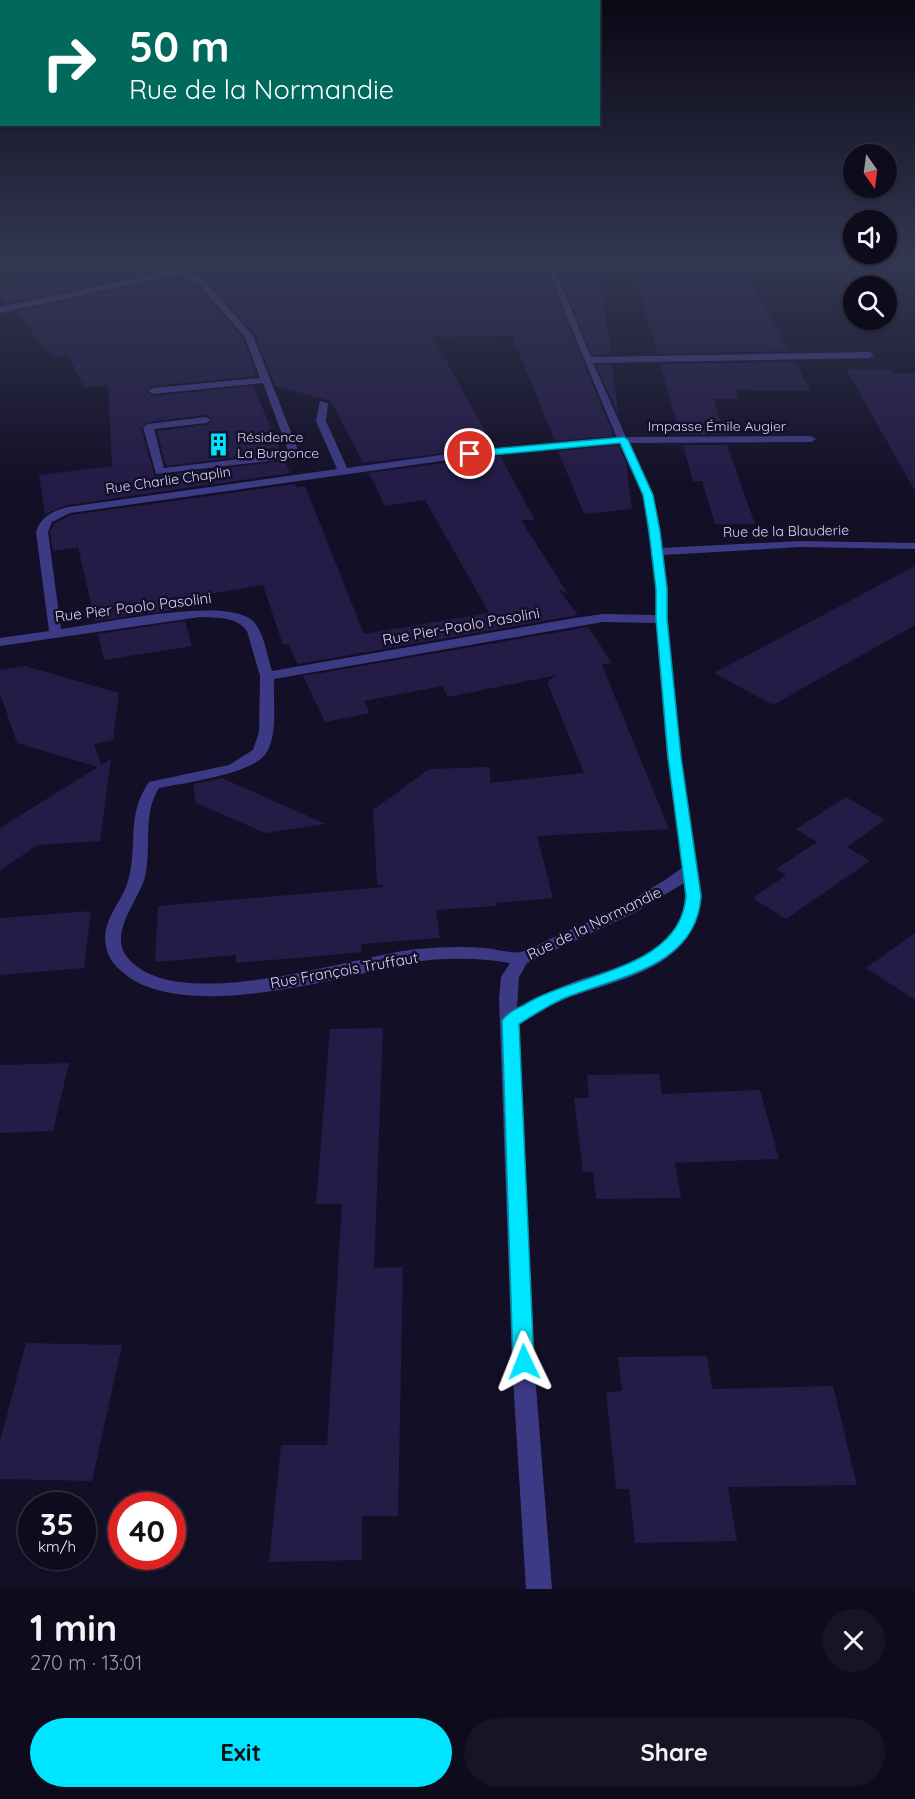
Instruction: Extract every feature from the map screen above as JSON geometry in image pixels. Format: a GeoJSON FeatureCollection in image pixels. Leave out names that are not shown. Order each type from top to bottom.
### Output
{"type":"FeatureCollection","features":[{"type":"Feature","properties":{"kind":"street"},"geometry":{"type":"LineString","coordinates":[[206,420],[148,427],[160,472],[295,455],[249,336]]}},
{"type":"Feature","properties":{"kind":"street"},"geometry":{"type":"LineString","coordinates":[[510,1021],[535,1005],[561,993],[645,963],[670,946],[686,927],[693,911],[694,896],[674,757],[662,619],[662,589],[648,495],[578,336]]}},
{"type":"Feature","properties":{"kind":"street"},"geometry":{"type":"LineString","coordinates":[[588,360],[870,355]]}},
{"type":"Feature","properties":{"kind":"street"},"geometry":{"type":"LineString","coordinates":[[153,391],[266,380]]}},
{"type":"Feature","properties":{"kind":"street"},"geometry":{"type":"LineString","coordinates":[[322,404],[321,421],[343,471]]}},
{"type":"Feature","properties":{"kind":"street","name":"Impasse Émile Augier"},"geometry":{"type":"LineString","coordinates":[[624,440],[811,439]]}},
{"type":"Feature","properties":{"kind":"street","name":"Rue Charlie Chaplin"},"geometry":{"type":"LineString","coordinates":[[55,632],[42,532],[43,524],[51,516],[90,506],[470,454],[624,440]]}},
{"type":"Feature","properties":{"kind":"street","name":"Rue de la Blauderie"},"geometry":{"type":"LineString","coordinates":[[657,552],[801,543],[915,546]]}},
{"type":"Feature","properties":{"kind":"street","name":"Rue Pier Paolo Pasolini"},"geometry":{"type":"LineString","coordinates":[[0,642],[55,632],[200,613],[234,616],[247,623],[253,631],[267,676]]}},
{"type":"Feature","properties":{"kind":"street","name":"Rue Pier-Paolo Pasolini"},"geometry":{"type":"LineString","coordinates":[[267,676],[307,671],[575,622],[603,618],[662,619]]}},
{"type":"Feature","properties":{"kind":"street","name":"Rue François Truffaut"},"geometry":{"type":"LineString","coordinates":[[267,676],[266,732],[260,752],[249,761],[234,768],[154,784],[146,794],[139,842],[140,875],[117,918],[113,936],[116,955],[130,972],[155,985],[184,989],[227,989],[310,979],[401,958],[452,953],[494,954],[521,959]]}},
{"type":"Feature","properties":{"kind":"street","name":"Rue de la Normandie"},"geometry":{"type":"LineString","coordinates":[[539,1589],[524,1362],[508,999],[510,978],[521,959],[646,900],[672,885],[690,870]]}},
{"type":"Feature","properties":{"kind":"building"},"geometry":{"type":"Polygon","coordinates":[[[35,336],[241,336],[257,376],[153,386],[146,392],[153,396],[253,386],[281,452],[166,466],[157,431],[206,425],[213,419],[206,415],[148,422],[141,428],[154,475],[285,461],[290,473],[68,505],[45,514],[39,475],[112,466],[108,385],[84,388],[68,355],[52,357],[35,336]]]}},
{"type":"Feature","properties":{"kind":"building"},"geometry":{"type":"Polygon","coordinates":[[[255,336],[500,336],[433,337],[494,447],[363,463],[331,401],[275,386],[255,336]]]}},
{"type":"Feature","properties":{"kind":"building"},"geometry":{"type":"Polygon","coordinates":[[[512,336],[573,336],[614,436],[555,441],[512,336]]]}},
{"type":"Feature","properties":{"kind":"building"},"geometry":{"type":"Polygon","coordinates":[[[585,336],[608,336],[611,354],[592,355],[585,336]]]}},
{"type":"Feature","properties":{"kind":"building"},"geometry":{"type":"Polygon","coordinates":[[[652,336],[781,336],[789,351],[657,354],[652,336]]]}},
{"type":"Feature","properties":{"kind":"building"},"geometry":{"type":"Polygon","coordinates":[[[795,362],[811,391],[735,390],[739,399],[714,399],[724,434],[680,434],[660,364],[795,362]]]}},
{"type":"Feature","properties":{"kind":"building"},"geometry":{"type":"Polygon","coordinates":[[[596,365],[612,365],[619,416],[596,365]]]}},
{"type":"Feature","properties":{"kind":"building"},"geometry":{"type":"Polygon","coordinates":[[[846,369],[915,373],[915,491],[846,369]]]}},
{"type":"Feature","properties":{"kind":"building"},"geometry":{"type":"Polygon","coordinates":[[[618,445],[626,463],[632,509],[584,514],[558,451],[618,445]]]}},
{"type":"Feature","properties":{"kind":"building"},"geometry":{"type":"Polygon","coordinates":[[[683,445],[727,445],[755,524],[715,524],[702,481],[693,481],[683,445]]]}},
{"type":"Feature","properties":{"kind":"building"},"geometry":{"type":"Polygon","coordinates":[[[500,456],[535,520],[521,520],[568,594],[558,589],[578,615],[298,664],[288,644],[283,645],[263,585],[179,599],[182,609],[95,621],[78,547],[53,551],[50,532],[54,524],[71,515],[295,484],[296,487],[305,486],[364,634],[489,613],[425,500],[385,506],[369,473],[500,456]]]}},
{"type":"Feature","properties":{"kind":"building"},"geometry":{"type":"Polygon","coordinates":[[[915,566],[915,625],[773,705],[714,673],[915,566]]]}},
{"type":"Feature","properties":{"kind":"building"},"geometry":{"type":"Polygon","coordinates":[[[185,621],[192,646],[104,660],[98,634],[185,621]]]}},
{"type":"Feature","properties":{"kind":"building"},"geometry":{"type":"Polygon","coordinates":[[[588,627],[612,663],[602,665],[669,829],[537,836],[553,898],[495,903],[496,906],[436,910],[440,938],[361,944],[362,952],[309,957],[236,963],[236,955],[155,962],[158,906],[385,887],[377,884],[373,810],[429,769],[490,767],[490,783],[584,773],[547,682],[557,675],[448,697],[442,686],[364,701],[370,713],[325,722],[303,676],[588,627]]]}},
{"type":"Feature","properties":{"kind":"building"},"geometry":{"type":"Polygon","coordinates":[[[25,666],[119,693],[113,740],[94,744],[101,765],[111,759],[100,841],[37,845],[0,871],[0,828],[98,767],[17,743],[0,693],[0,670],[25,666]]]}},
{"type":"Feature","properties":{"kind":"building"},"geometry":{"type":"Polygon","coordinates":[[[222,778],[326,824],[265,833],[196,803],[193,784],[222,778]]]}},
{"type":"Feature","properties":{"kind":"building"},"geometry":{"type":"Polygon","coordinates":[[[846,797],[885,820],[847,847],[870,861],[786,919],[753,898],[786,875],[776,869],[817,842],[796,829],[846,797]]]}},
{"type":"Feature","properties":{"kind":"building"},"geometry":{"type":"Polygon","coordinates":[[[91,911],[84,968],[0,975],[0,918],[91,911]]]}},
{"type":"Feature","properties":{"kind":"building"},"geometry":{"type":"Polygon","coordinates":[[[915,933],[915,1000],[866,968],[915,933]]]}},
{"type":"Feature","properties":{"kind":"building"},"geometry":{"type":"Polygon","coordinates":[[[383,1028],[374,1268],[403,1267],[398,1516],[362,1516],[362,1560],[269,1562],[281,1445],[327,1445],[342,1204],[316,1204],[330,1029],[383,1028]]]}},
{"type":"Feature","properties":{"kind":"building"},"geometry":{"type":"Polygon","coordinates":[[[69,1063],[53,1131],[0,1133],[0,1065],[69,1063]]]}},
{"type":"Feature","properties":{"kind":"building"},"geometry":{"type":"Polygon","coordinates":[[[659,1074],[662,1094],[760,1090],[779,1159],[675,1163],[681,1198],[596,1199],[593,1172],[583,1172],[574,1098],[589,1098],[587,1075],[659,1074]]]}},
{"type":"Feature","properties":{"kind":"building"},"geometry":{"type":"Polygon","coordinates":[[[26,1343],[122,1345],[92,1481],[0,1479],[0,1441],[26,1343]]]}},
{"type":"Feature","properties":{"kind":"building"},"geometry":{"type":"Polygon","coordinates":[[[707,1356],[712,1389],[833,1386],[857,1485],[728,1487],[737,1541],[635,1543],[629,1489],[616,1489],[606,1392],[622,1391],[618,1357],[707,1356]]]}},
{"type":"Feature","properties":{"kind":"place","name":"Résidence La Burgonce"},"geometry":{"type":"Point","coordinates":[219,445]}},
{"type":"Feature","properties":{"kind":"route"},"geometry":{"type":"LineString","coordinates":[[470,454],[624,440],[648,495],[655,531],[662,589],[662,619],[674,757],[694,896],[693,911],[686,927],[670,946],[645,963],[561,993],[535,1005],[510,1021],[524,1362]]}}]}
